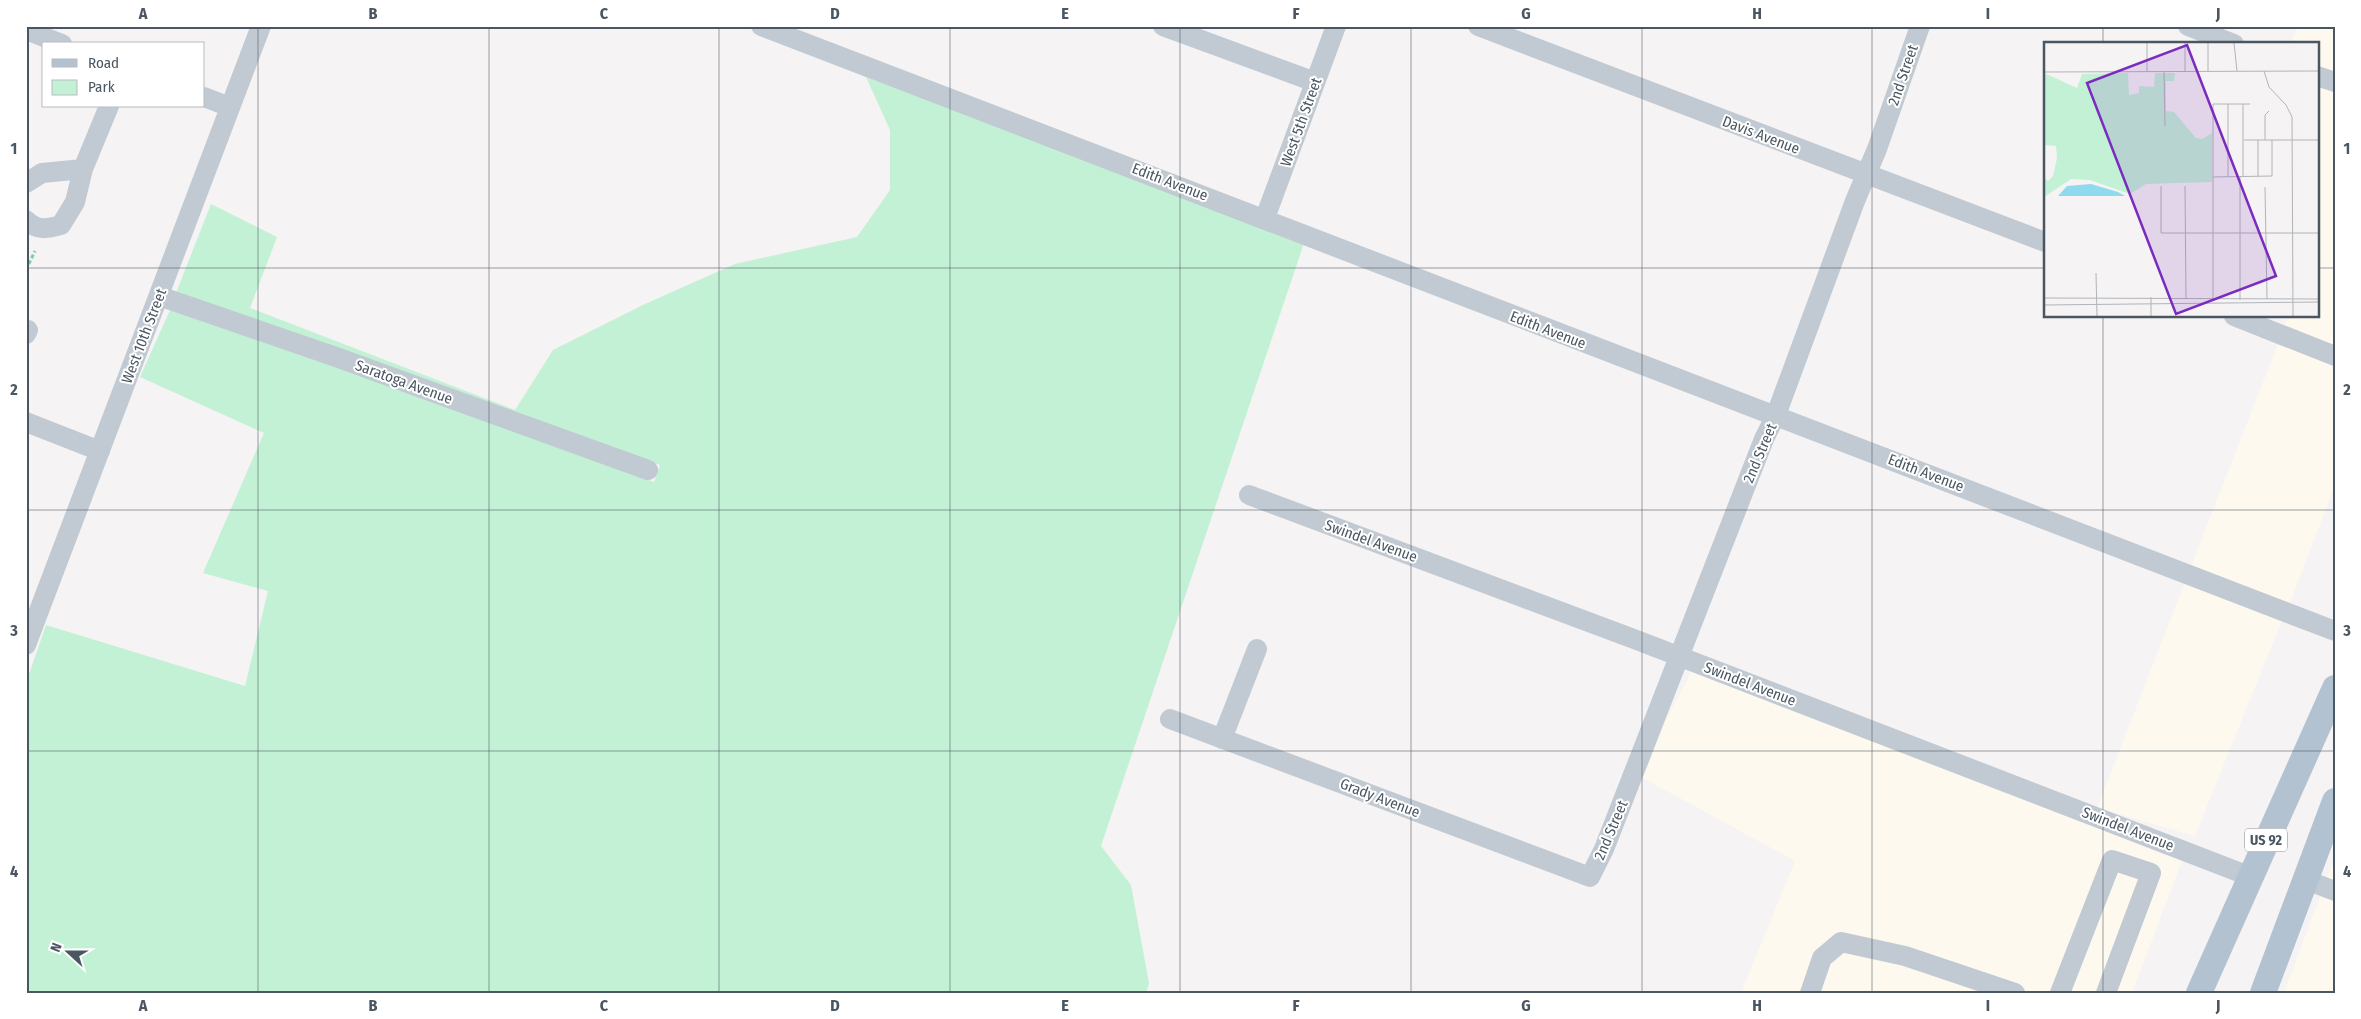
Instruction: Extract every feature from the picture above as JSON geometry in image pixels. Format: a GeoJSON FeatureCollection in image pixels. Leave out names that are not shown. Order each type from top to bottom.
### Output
{"type":"FeatureCollection","features":[{"type":"Feature","properties":{"kind":"main road","name":"US 92"},"geometry":{"type":"LineString","coordinates":[[2199,993],[2335,688]]}},
{"type":"Feature","properties":{"kind":"main road"},"geometry":{"type":"LineString","coordinates":[[2263,993],[2334,808]]}},
{"type":"Feature","properties":{"kind":"street","name":"West 10th Street"},"geometry":{"type":"LineString","coordinates":[[26,645],[261,26]]}},
{"type":"Feature","properties":{"kind":"street","name":"Edith Avenue"},"geometry":{"type":"LineString","coordinates":[[761,26],[1265,218],[1449,292],[1776,415],[2335,631]]}},
{"type":"Feature","properties":{"kind":"street"},"geometry":{"type":"LineString","coordinates":[[1163,26],[1315,82]]}},
{"type":"Feature","properties":{"kind":"street","name":"West 5th Street"},"geometry":{"type":"LineString","coordinates":[[1265,218],[1336,26]]}},
{"type":"Feature","properties":{"kind":"street","name":"Davis Avenue"},"geometry":{"type":"LineString","coordinates":[[1478,26],[1867,176],[1890,182],[2044,242]]}},
{"type":"Feature","properties":{"kind":"street","name":"2nd Street"},"geometry":{"type":"LineString","coordinates":[[1590,877],[1604,849],[1764,439],[1776,415],[1855,201],[1867,176],[1920,26]]}},
{"type":"Feature","properties":{"kind":"street"},"geometry":{"type":"LineString","coordinates":[[2188,26],[2229,42]]}},
{"type":"Feature","properties":{"kind":"street"},"geometry":{"type":"LineString","coordinates":[[26,30],[57,42]]}},
{"type":"Feature","properties":{"kind":"street"},"geometry":{"type":"LineString","coordinates":[[2318,76],[2335,82]]}},
{"type":"Feature","properties":{"kind":"street"},"geometry":{"type":"LineString","coordinates":[[205,97],[230,107]]}},
{"type":"Feature","properties":{"kind":"street"},"geometry":{"type":"LineString","coordinates":[[26,220],[33,226],[47,229],[61,225],[75,202],[83,170],[108,108]]}},
{"type":"Feature","properties":{"kind":"street"},"geometry":{"type":"LineString","coordinates":[[26,183],[42,173],[83,170]]}},
{"type":"Feature","properties":{"kind":"street","name":"Saratoga Avenue"},"geometry":{"type":"LineString","coordinates":[[159,296],[648,470]]}},
{"type":"Feature","properties":{"kind":"street"},"geometry":{"type":"LineString","coordinates":[[2239,318],[2335,356]]}},
{"type":"Feature","properties":{"kind":"street"},"geometry":{"type":"LineString","coordinates":[[26,422],[100,451]]}},
{"type":"Feature","properties":{"kind":"street","name":"Swindel Avenue"},"geometry":{"type":"LineString","coordinates":[[1249,495],[1680,657],[2250,876]]}},
{"type":"Feature","properties":{"kind":"street"},"geometry":{"type":"LineString","coordinates":[[1222,739],[1257,648]]}},
{"type":"Feature","properties":{"kind":"street","name":"Grady Avenue"},"geometry":{"type":"LineString","coordinates":[[1170,719],[1590,877]]}},
{"type":"Feature","properties":{"kind":"street"},"geometry":{"type":"LineString","coordinates":[[2060,993],[2112,860],[2151,873],[2106,993]]}},
{"type":"Feature","properties":{"kind":"street"},"geometry":{"type":"LineString","coordinates":[[2306,880],[2335,891]]}},
{"type":"Feature","properties":{"kind":"street"},"geometry":{"type":"LineString","coordinates":[[1810,993],[1822,958],[1841,942],[1905,956],[2015,993]]}},
{"type":"Feature","properties":{"kind":"path"},"geometry":{"type":"LineString","coordinates":[[26,270],[35,251]]}},
{"type":"Feature","properties":{"kind":"shaded area"},"geometry":{"type":"Polygon","coordinates":[[[2297,26],[2335,26],[2335,73],[2318,66],[2318,42],[2292,42],[2297,26]]]}},
{"type":"Feature","properties":{"kind":"shaded area"},"geometry":{"type":"Polygon","coordinates":[[[2318,85],[2335,92],[2335,347],[2284,327],[2287,318],[2318,318],[2318,240],[2321,232],[2318,230],[2318,85]]]}},
{"type":"Feature","properties":{"kind":"shaded area"},"geometry":{"type":"Polygon","coordinates":[[[2278,344],[2335,366],[2335,485],[2290,603],[2191,566],[2278,344]]]}},
{"type":"Feature","properties":{"kind":"shaded area"},"geometry":{"type":"Polygon","coordinates":[[[2185,582],[2283,618],[2195,836],[2097,808],[2185,582]]]}},
{"type":"Feature","properties":{"kind":"shaded area"},"geometry":{"type":"Polygon","coordinates":[[[1692,671],[2182,861],[2132,993],[1741,993],[1795,861],[1643,778],[1667,718],[1692,671]]]}},
{"type":"Feature","properties":{"kind":"shaded area"},"geometry":{"type":"Polygon","coordinates":[[[2335,857],[2335,993],[2284,993],[2335,857]]]}},
{"type":"Feature","properties":{"kind":"green space"},"geometry":{"type":"Polygon","coordinates":[[[866,77],[1304,243],[1101,846],[1131,885],[1149,983],[1146,993],[26,993],[26,683],[46,625],[245,686],[268,591],[203,573],[264,433],[140,377],[170,310],[333,366],[654,482],[660,465],[339,349],[176,293],[211,204],[277,237],[250,308],[515,410],[553,350],[645,304],[735,264],[857,237],[890,190],[890,130],[866,77]]]}}]}
